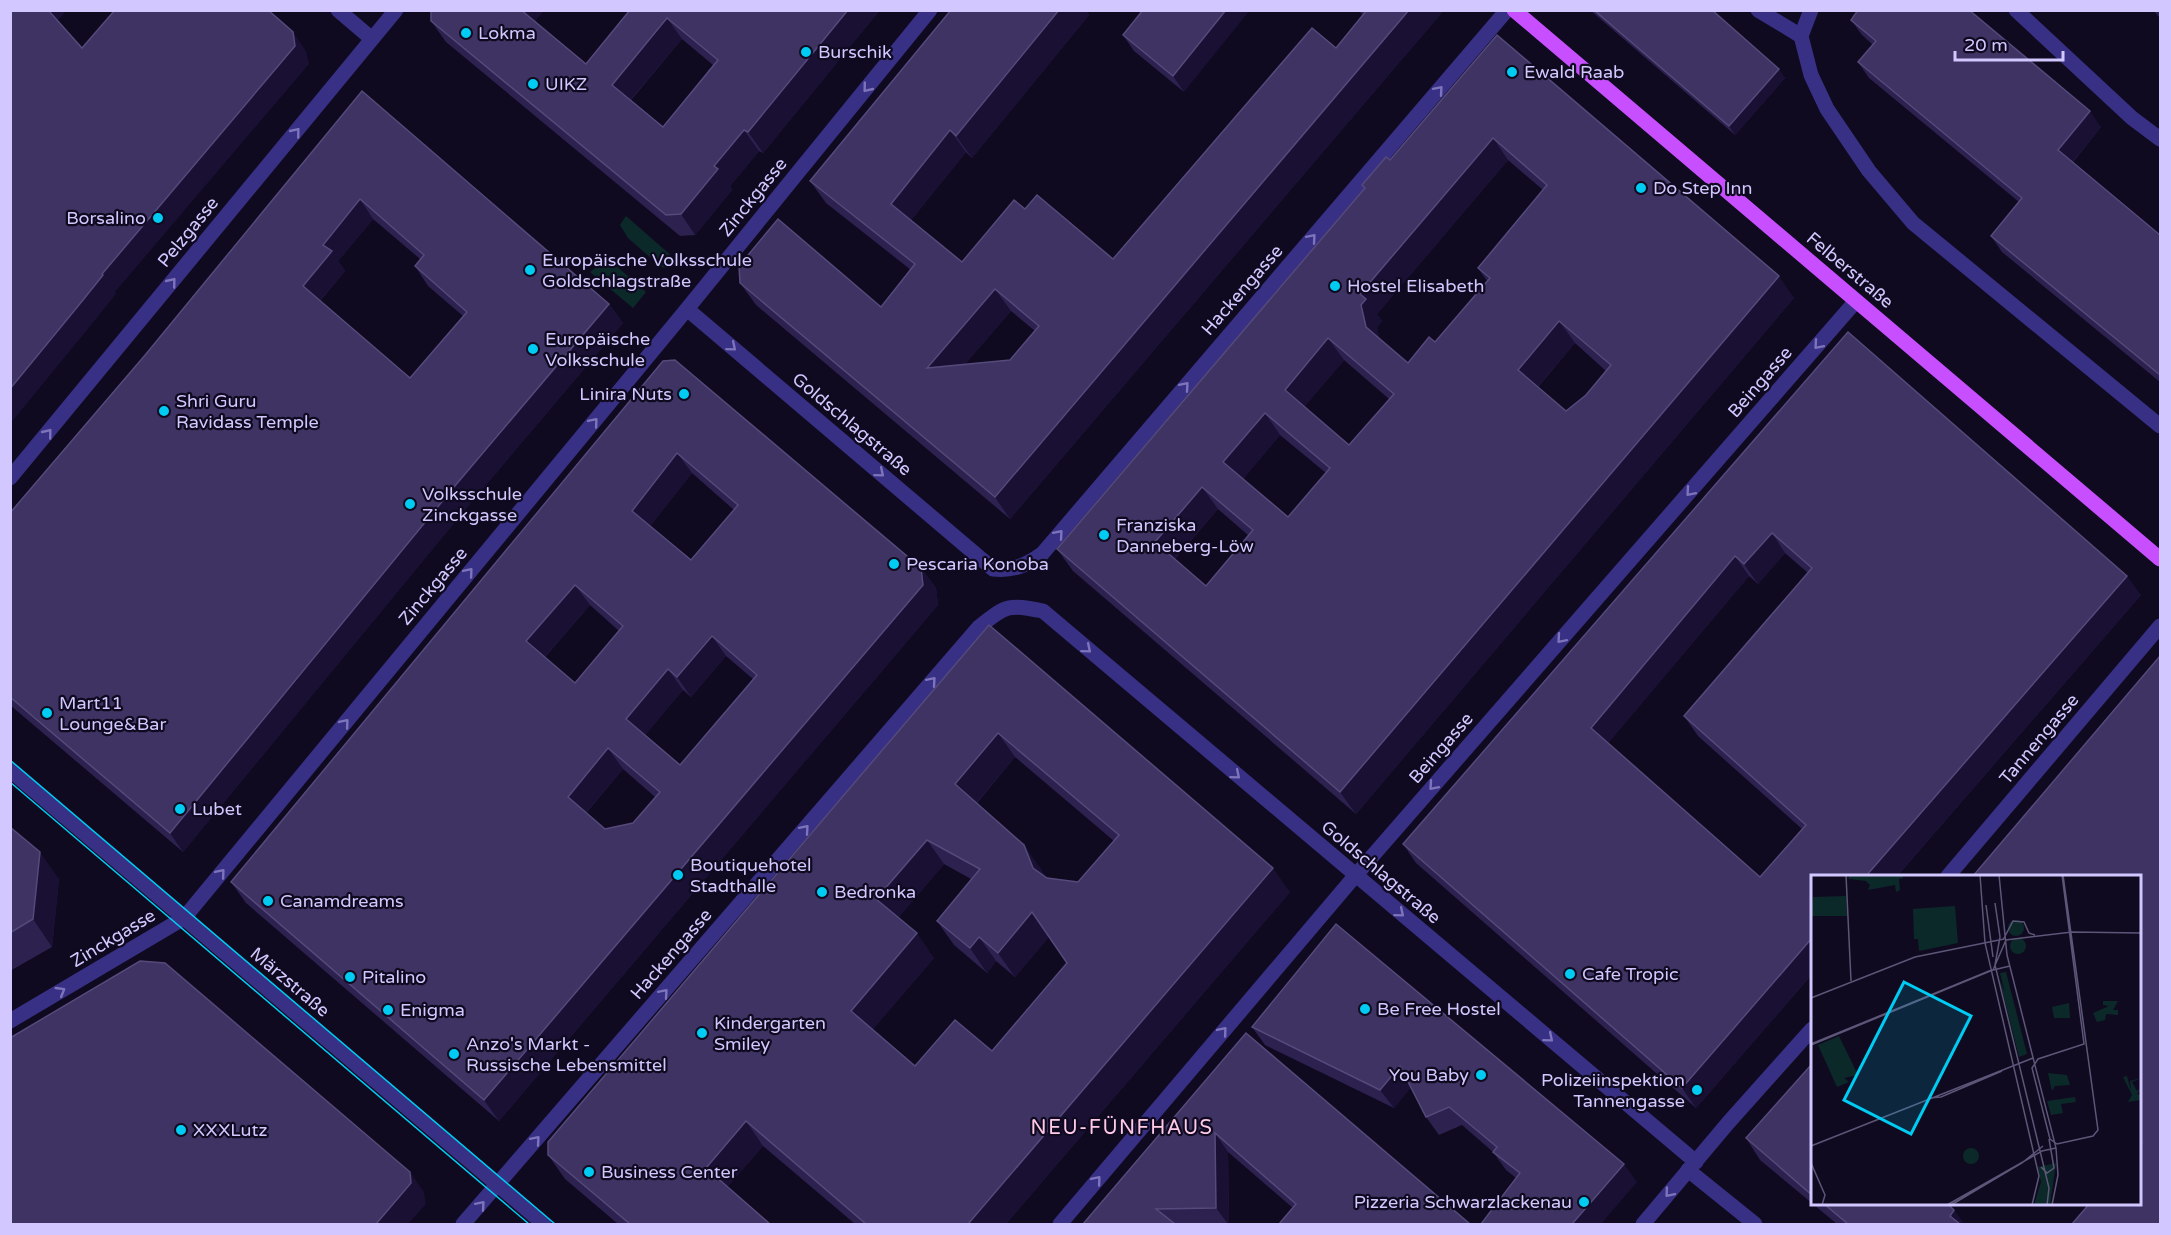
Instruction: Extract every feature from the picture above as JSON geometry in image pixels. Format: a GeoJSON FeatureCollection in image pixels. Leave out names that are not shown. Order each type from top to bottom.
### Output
{"type":"FeatureCollection","features":[{"type":"Feature","properties":{"kind":"main road","name":"Felberstraße"},"geometry":{"type":"LineString","coordinates":[[1514,10],[2160,559]]}},
{"type":"Feature","properties":{"kind":"street"},"geometry":{"type":"LineString","coordinates":[[338,10],[372,39]]}},
{"type":"Feature","properties":{"kind":"street","name":"Pelzgasse"},"geometry":{"type":"LineString","coordinates":[[10,478],[396,10]]}},
{"type":"Feature","properties":{"kind":"street","name":"Zinckgasse"},"geometry":{"type":"LineString","coordinates":[[10,1021],[184,918],[687,309],[930,10]]}},
{"type":"Feature","properties":{"kind":"street","name":"Hackengasse"},"geometry":{"type":"LineString","coordinates":[[993,569],[1007,570],[1025,566],[1042,554],[1507,10]]}},
{"type":"Feature","properties":{"kind":"street"},"geometry":{"type":"LineString","coordinates":[[1758,10],[1801,36]]}},
{"type":"Feature","properties":{"kind":"street"},"geometry":{"type":"LineString","coordinates":[[1811,10],[1801,36],[1811,75],[1827,109],[1869,171],[1913,223],[2160,426]]}},
{"type":"Feature","properties":{"kind":"street"},"geometry":{"type":"LineString","coordinates":[[2016,10],[2132,118],[2160,139]]}},
{"type":"Feature","properties":{"kind":"street","name":"Beingasse"},"geometry":{"type":"LineString","coordinates":[[1060,1224],[1355,876],[1856,301]]}},
{"type":"Feature","properties":{"kind":"street","name":"Goldschlagstraße"},"geometry":{"type":"LineString","coordinates":[[687,309],[993,569]]}},
{"type":"Feature","properties":{"kind":"street","name":"Hackengasse"},"geometry":{"type":"LineString","coordinates":[[464,1224],[979,627],[1002,609],[1017,605],[1043,611]]}},
{"type":"Feature","properties":{"kind":"street","name":"Goldschlagstraße"},"geometry":{"type":"LineString","coordinates":[[1043,611],[1692,1166],[1755,1224]]}},
{"type":"Feature","properties":{"kind":"street","name":"Tannengasse"},"geometry":{"type":"LineString","coordinates":[[1951,873],[2160,626]]}},
{"type":"Feature","properties":{"kind":"street","name":"Märzstraße"},"geometry":{"type":"LineString","coordinates":[[10,770],[544,1224]]}},
{"type":"Feature","properties":{"kind":"street"},"geometry":{"type":"LineString","coordinates":[[1643,1224],[1811,1030]]}},
{"type":"Feature","properties":{"kind":"green space"},"geometry":{"type":"Polygon","coordinates":[[[626,216],[674,258],[664,268],[628,238],[620,225],[626,216]]]}},
{"type":"Feature","properties":{"kind":"green space"},"geometry":{"type":"Polygon","coordinates":[[[609,262],[646,292],[633,308],[590,272],[602,263],[609,262]]]}},
{"type":"Feature","properties":{"kind":"building"},"geometry":{"type":"Polygon","coordinates":[[[10,10],[48,10],[82,48],[115,10],[268,10],[293,32],[295,46],[102,274],[10,389],[10,10]]]}},
{"type":"Feature","properties":{"kind":"building"},"geometry":{"type":"Polygon","coordinates":[[[431,10],[521,10],[586,64],[630,10],[848,10],[748,132],[744,130],[714,166],[718,169],[681,214],[666,215],[431,21],[431,10]],[[667,18],[612,85],[663,127],[718,60],[667,18]]]}},
{"type":"Feature","properties":{"kind":"building"},"geometry":{"type":"Polygon","coordinates":[[[951,10],[1059,10],[956,136],[950,130],[891,204],[962,262],[1014,200],[1025,209],[1037,195],[1113,259],[1312,28],[1336,48],[1367,10],[1409,10],[995,497],[740,283],[739,266],[778,219],[881,307],[915,264],[810,181],[951,10]],[[995,289],[927,368],[1010,360],[1039,326],[995,289]]]}},
{"type":"Feature","properties":{"kind":"building"},"geometry":{"type":"Polygon","coordinates":[[[1143,10],[1226,10],[1173,76],[1123,35],[1143,10]]]}},
{"type":"Feature","properties":{"kind":"building"},"geometry":{"type":"Polygon","coordinates":[[[1594,10],[1712,10],[1779,69],[1729,126],[1594,10]]]}},
{"type":"Feature","properties":{"kind":"building"},"geometry":{"type":"Polygon","coordinates":[[[1858,10],[1969,10],[2090,111],[2058,150],[2160,235],[2160,375],[1991,236],[2022,198],[1858,62],[1876,41],[1851,20],[1858,10]]]}},
{"type":"Feature","properties":{"kind":"building"},"geometry":{"type":"Polygon","coordinates":[[[1497,35],[1779,276],[1340,792],[1057,549],[1365,188],[1362,185],[1386,157],[1390,160],[1497,35]],[[1493,138],[1360,294],[1366,299],[1361,305],[1366,327],[1408,363],[1429,337],[1435,342],[1490,278],[1478,268],[1547,185],[1493,138]],[[1559,321],[1518,370],[1566,411],[1586,395],[1611,365],[1559,321]],[[1328,338],[1285,390],[1349,445],[1394,394],[1328,338]],[[1265,413],[1223,462],[1288,517],[1330,468],[1265,413]],[[1202,487],[1155,542],[1206,586],[1253,530],[1202,487]]]}},
{"type":"Feature","properties":{"kind":"building"},"geometry":{"type":"Polygon","coordinates":[[[362,91],[609,304],[454,487],[170,833],[10,697],[10,513],[146,354],[362,91]],[[360,199],[323,245],[332,251],[303,286],[410,378],[467,312],[415,266],[424,255],[360,199]]]}},
{"type":"Feature","properties":{"kind":"building"},"geometry":{"type":"Polygon","coordinates":[[[1848,332],[2127,576],[1867,875],[1811,875],[1811,939],[1682,1088],[1403,844],[1848,332]],[[1772,533],[1744,564],[1735,556],[1591,728],[1760,877],[1806,825],[1684,716],[1812,568],[1772,533]]]}},
{"type":"Feature","properties":{"kind":"building"},"geometry":{"type":"Polygon","coordinates":[[[675,360],[921,568],[923,585],[484,1100],[231,882],[663,361],[675,360]],[[677,453],[632,511],[691,560],[738,505],[677,453]],[[575,585],[526,641],[575,683],[623,626],[575,585]],[[712,636],[677,677],[668,669],[626,719],[680,765],[757,675],[712,636]],[[608,748],[568,797],[605,829],[633,823],[660,792],[608,748]]]}},
{"type":"Feature","properties":{"kind":"building"},"geometry":{"type":"Polygon","coordinates":[[[989,625],[1273,868],[968,1224],[866,1224],[746,1121],[706,1168],[770,1224],[630,1224],[548,1155],[548,1142],[989,625]],[[998,733],[955,784],[1024,845],[1033,868],[1047,878],[1078,882],[1119,835],[998,733]],[[927,840],[876,899],[917,933],[851,1011],[915,1066],[955,1020],[992,1051],[1067,963],[1032,912],[998,953],[979,937],[970,948],[937,921],[980,869],[927,840]]]}},
{"type":"Feature","properties":{"kind":"building"},"geometry":{"type":"Polygon","coordinates":[[[2160,656],[2160,1224],[2072,1224],[2088,1205],[2141,1205],[2141,875],[1974,875],[2160,656]]]}},
{"type":"Feature","properties":{"kind":"building"},"geometry":{"type":"Polygon","coordinates":[[[10,827],[40,852],[33,919],[10,933],[10,827]]]}},
{"type":"Feature","properties":{"kind":"building"},"geometry":{"type":"Polygon","coordinates":[[[1336,924],[1624,1164],[1572,1224],[1481,1224],[1520,1173],[1493,1152],[1497,1147],[1449,1107],[1426,1117],[1400,1066],[1380,1090],[1252,1027],[1336,924]]]}},
{"type":"Feature","properties":{"kind":"building","name":"XXXLutz"},"geometry":{"type":"Polygon","coordinates":[[[140,961],[165,963],[410,1172],[411,1183],[376,1224],[10,1224],[10,1038],[140,961]]]}},
{"type":"Feature","properties":{"kind":"building"},"geometry":{"type":"Polygon","coordinates":[[[1246,1033],[1470,1224],[1279,1224],[1296,1204],[1215,1133],[1216,1208],[1156,1209],[1175,1224],[1083,1224],[1246,1033]]]}},
{"type":"Feature","properties":{"kind":"building"},"geometry":{"type":"Polygon","coordinates":[[[1811,1065],[1811,1194],[1746,1138],[1811,1065]]]}},
{"type":"Feature","properties":{"kind":"building"},"geometry":{"type":"Polygon","coordinates":[[[1825,1205],[1949,1205],[1954,1210],[1950,1216],[1960,1224],[1848,1224],[1825,1205]]]}},
{"type":"Feature","properties":{"kind":"tram line"},"geometry":{"type":"LineString","coordinates":[[10,760],[555,1224]]}},
{"type":"Feature","properties":{"kind":"tram line"},"geometry":{"type":"LineString","coordinates":[[10,782],[529,1224]]}},
{"type":"Feature","properties":{"kind":"place","name":"Lokma"},"geometry":{"type":"Point","coordinates":[466,33]}},
{"type":"Feature","properties":{"kind":"place","name":"Burschik"},"geometry":{"type":"Point","coordinates":[806,52]}},
{"type":"Feature","properties":{"kind":"place","name":"Ewald Raab"},"geometry":{"type":"Point","coordinates":[1512,72]}},
{"type":"Feature","properties":{"kind":"place","name":"UIKZ"},"geometry":{"type":"Point","coordinates":[533,84]}},
{"type":"Feature","properties":{"kind":"place","name":"Do Step Inn"},"geometry":{"type":"Point","coordinates":[1641,188]}},
{"type":"Feature","properties":{"kind":"place","name":"Borsalino"},"geometry":{"type":"Point","coordinates":[158,218]}},
{"type":"Feature","properties":{"kind":"place","name":"Europäische Volksschule Goldschlagstraße"},"geometry":{"type":"Point","coordinates":[530,270]}},
{"type":"Feature","properties":{"kind":"place","name":"Hostel Elisabeth"},"geometry":{"type":"Point","coordinates":[1335,286]}},
{"type":"Feature","properties":{"kind":"place","name":"Europäische Volksschule"},"geometry":{"type":"Point","coordinates":[533,349]}},
{"type":"Feature","properties":{"kind":"place","name":"Linira Nuts"},"geometry":{"type":"Point","coordinates":[684,394]}},
{"type":"Feature","properties":{"kind":"place","name":"Shri Guru Ravidass Temple"},"geometry":{"type":"Point","coordinates":[164,411]}},
{"type":"Feature","properties":{"kind":"place","name":"Volksschule Zinckgasse"},"geometry":{"type":"Point","coordinates":[410,504]}},
{"type":"Feature","properties":{"kind":"place","name":"Franziska Danneberg-Löw"},"geometry":{"type":"Point","coordinates":[1104,535]}},
{"type":"Feature","properties":{"kind":"place","name":"Pescaria Konoba"},"geometry":{"type":"Point","coordinates":[894,564]}},
{"type":"Feature","properties":{"kind":"place","name":"Mart11 Lounge&Bar"},"geometry":{"type":"Point","coordinates":[47,713]}},
{"type":"Feature","properties":{"kind":"place","name":"Lubet"},"geometry":{"type":"Point","coordinates":[180,809]}},
{"type":"Feature","properties":{"kind":"place","name":"Boutiquehotel Stadthalle"},"geometry":{"type":"Point","coordinates":[678,875]}},
{"type":"Feature","properties":{"kind":"place","name":"Bedronka"},"geometry":{"type":"Point","coordinates":[822,892]}},
{"type":"Feature","properties":{"kind":"place","name":"Canamdreams"},"geometry":{"type":"Point","coordinates":[268,901]}},
{"type":"Feature","properties":{"kind":"place","name":"Cafe Tropic"},"geometry":{"type":"Point","coordinates":[1570,974]}},
{"type":"Feature","properties":{"kind":"place","name":"Pitalino"},"geometry":{"type":"Point","coordinates":[350,977]}},
{"type":"Feature","properties":{"kind":"place","name":"Be Free Hostel"},"geometry":{"type":"Point","coordinates":[1365,1009]}},
{"type":"Feature","properties":{"kind":"place","name":"Enigma"},"geometry":{"type":"Point","coordinates":[388,1010]}},
{"type":"Feature","properties":{"kind":"place","name":"Kindergarten Smiley"},"geometry":{"type":"Point","coordinates":[702,1033]}},
{"type":"Feature","properties":{"kind":"place","name":"Anzo's Markt - Russische Lebensmittel"},"geometry":{"type":"Point","coordinates":[454,1054]}},
{"type":"Feature","properties":{"kind":"place","name":"You Baby"},"geometry":{"type":"Point","coordinates":[1481,1075]}},
{"type":"Feature","properties":{"kind":"place","name":"Polizeiinspektion Tannengasse"},"geometry":{"type":"Point","coordinates":[1697,1090]}},
{"type":"Feature","properties":{"kind":"place","name":"XXXLutz"},"geometry":{"type":"Point","coordinates":[181,1130]}},
{"type":"Feature","properties":{"kind":"place","name":"Business Center"},"geometry":{"type":"Point","coordinates":[589,1172]}},
{"type":"Feature","properties":{"kind":"place","name":"Pizzeria Schwarzlackenau"},"geometry":{"type":"Point","coordinates":[1584,1202]}},
{"type":"Feature","properties":{"kind":"district","name":"NEU-FÜNFHAUS"},"geometry":{"type":"Point","coordinates":[1122,1127]}}]}
